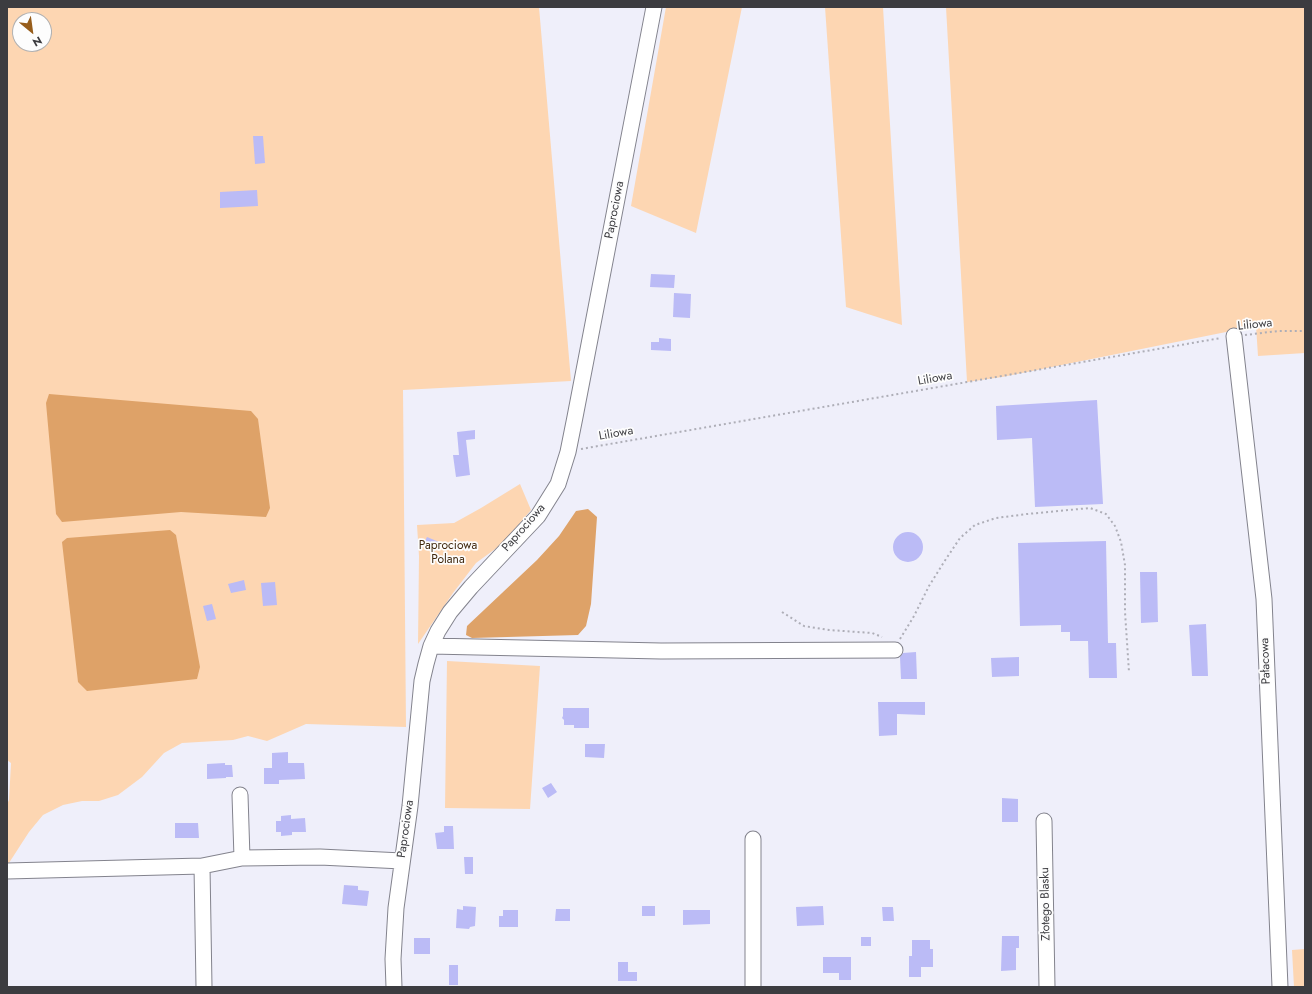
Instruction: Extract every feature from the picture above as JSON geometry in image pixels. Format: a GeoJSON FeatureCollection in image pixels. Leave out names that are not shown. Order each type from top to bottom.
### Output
{"type":"FeatureCollection","features":[{"type":"Feature","properties":{"kind":"street","name":"Paprociowa"},"geometry":{"type":"LineString","coordinates":[[394,987],[393,959],[396,908],[410,806],[422,681],[431,646],[438,631],[450,612],[538,516],[558,484],[568,452],[654,7]]}},
{"type":"Feature","properties":{"kind":"street","name":"Pałacowa"},"geometry":{"type":"LineString","coordinates":[[1234,336],[1264,599],[1280,987]]}},
{"type":"Feature","properties":{"kind":"street"},"geometry":{"type":"LineString","coordinates":[[431,646],[662,650],[895,650]]}},
{"type":"Feature","properties":{"kind":"street"},"geometry":{"type":"LineString","coordinates":[[240,795],[242,858]]}},
{"type":"Feature","properties":{"kind":"street","name":"Złotego Blasku"},"geometry":{"type":"LineString","coordinates":[[1044,821],[1047,987]]}},
{"type":"Feature","properties":{"kind":"street"},"geometry":{"type":"LineString","coordinates":[[753,839],[753,987]]}},
{"type":"Feature","properties":{"kind":"street"},"geometry":{"type":"LineString","coordinates":[[7,871],[202,866],[242,858],[320,857],[402,861]]}},
{"type":"Feature","properties":{"kind":"street"},"geometry":{"type":"LineString","coordinates":[[202,866],[204,987]]}},
{"type":"Feature","properties":{"kind":"path","name":"Liliowa"},"geometry":{"type":"LineString","coordinates":[[568,452],[1234,336],[1278,331],[1305,331]]}},
{"type":"Feature","properties":{"kind":"path"},"geometry":{"type":"LineString","coordinates":[[895,650],[929,586],[944,562],[960,538],[975,525],[996,518],[1090,508],[1106,514],[1115,526],[1121,542],[1125,565],[1125,612],[1129,672]]}},
{"type":"Feature","properties":{"kind":"path"},"geometry":{"type":"LineString","coordinates":[[782,612],[804,626],[829,630],[872,633],[885,638]]}},
{"type":"Feature","properties":{"kind":"green space"},"geometry":{"type":"Polygon","coordinates":[[[7,7],[539,7],[571,381],[403,390],[406,727],[306,724],[267,741],[248,736],[233,740],[182,743],[164,753],[142,777],[118,795],[99,801],[82,801],[63,805],[43,815],[29,832],[7,866],[7,804],[9,800],[11,763],[7,760],[7,7]]]}},
{"type":"Feature","properties":{"kind":"green space"},"geometry":{"type":"Polygon","coordinates":[[[666,7],[742,7],[696,233],[631,206],[666,7]]]}},
{"type":"Feature","properties":{"kind":"green space"},"geometry":{"type":"Polygon","coordinates":[[[825,7],[883,7],[902,325],[846,307],[825,7]]]}},
{"type":"Feature","properties":{"kind":"green space"},"geometry":{"type":"Polygon","coordinates":[[[946,7],[1305,7],[1305,353],[1258,356],[1256,326],[1002,377],[967,382],[946,7]]]}},
{"type":"Feature","properties":{"kind":"green space","name":"Paprociowa Polana"},"geometry":{"type":"Polygon","coordinates":[[[520,484],[531,510],[502,544],[476,563],[453,593],[418,644],[419,556],[417,525],[454,523],[520,484]]]}},
{"type":"Feature","properties":{"kind":"green space"},"geometry":{"type":"Polygon","coordinates":[[[447,661],[540,666],[530,809],[445,808],[447,661]]]}},
{"type":"Feature","properties":{"kind":"green space"},"geometry":{"type":"Polygon","coordinates":[[[1305,949],[1305,987],[1294,987],[1292,950],[1305,949]]]}},
{"type":"Feature","properties":{"kind":"shaded area"},"geometry":{"type":"Polygon","coordinates":[[[49,394],[251,411],[258,419],[270,508],[266,517],[181,512],[62,522],[56,514],[46,403],[49,394]]]}},
{"type":"Feature","properties":{"kind":"shaded area"},"geometry":{"type":"Polygon","coordinates":[[[588,509],[597,517],[591,604],[586,626],[578,635],[472,638],[466,635],[467,626],[537,560],[559,536],[576,511],[588,509]]]}},
{"type":"Feature","properties":{"kind":"shaded area"},"geometry":{"type":"Polygon","coordinates":[[[170,530],[176,535],[200,667],[197,679],[87,691],[78,682],[62,542],[67,538],[170,530]]]}},
{"type":"Feature","properties":{"kind":"building"},"geometry":{"type":"Polygon","coordinates":[[[253,136],[263,136],[265,163],[255,164],[253,136]]]}},
{"type":"Feature","properties":{"kind":"building"},"geometry":{"type":"Polygon","coordinates":[[[257,190],[258,206],[220,208],[220,192],[257,190]]]}},
{"type":"Feature","properties":{"kind":"building"},"geometry":{"type":"Polygon","coordinates":[[[651,274],[675,275],[674,288],[650,287],[651,274]]]}},
{"type":"Feature","properties":{"kind":"building"},"geometry":{"type":"Polygon","coordinates":[[[674,293],[691,294],[690,318],[673,317],[674,293]]]}},
{"type":"Feature","properties":{"kind":"building"},"geometry":{"type":"Polygon","coordinates":[[[659,338],[671,339],[671,351],[651,350],[651,342],[659,342],[659,338]]]}},
{"type":"Feature","properties":{"kind":"building"},"geometry":{"type":"Polygon","coordinates":[[[1097,400],[1103,504],[1035,507],[1032,438],[997,440],[996,406],[1097,400]]]}},
{"type":"Feature","properties":{"kind":"building"},"geometry":{"type":"Polygon","coordinates":[[[475,430],[475,439],[466,440],[470,475],[456,477],[453,455],[459,455],[457,432],[475,430]]]}},
{"type":"Feature","properties":{"kind":"building"},"geometry":{"type":"Polygon","coordinates":[[[908,532],[919,536],[923,547],[919,558],[908,562],[897,558],[893,547],[897,536],[908,532]]]}},
{"type":"Feature","properties":{"kind":"building"},"geometry":{"type":"Polygon","coordinates":[[[427,537],[439,542],[435,551],[423,545],[427,537]]]}},
{"type":"Feature","properties":{"kind":"building"},"geometry":{"type":"Polygon","coordinates":[[[1106,541],[1108,643],[1116,643],[1117,678],[1089,678],[1088,641],[1070,641],[1070,632],[1061,632],[1061,625],[1020,626],[1018,543],[1106,541]]]}},
{"type":"Feature","properties":{"kind":"building"},"geometry":{"type":"Polygon","coordinates":[[[1140,572],[1157,572],[1158,622],[1141,623],[1140,572]]]}},
{"type":"Feature","properties":{"kind":"building"},"geometry":{"type":"Polygon","coordinates":[[[244,580],[246,590],[231,593],[228,584],[244,580]]]}},
{"type":"Feature","properties":{"kind":"building"},"geometry":{"type":"Polygon","coordinates":[[[275,582],[277,605],[263,606],[261,583],[275,582]]]}},
{"type":"Feature","properties":{"kind":"building"},"geometry":{"type":"Polygon","coordinates":[[[212,604],[216,619],[207,621],[203,606],[212,604]]]}},
{"type":"Feature","properties":{"kind":"building"},"geometry":{"type":"Polygon","coordinates":[[[1206,624],[1208,676],[1192,676],[1189,625],[1206,624]]]}},
{"type":"Feature","properties":{"kind":"building"},"geometry":{"type":"Polygon","coordinates":[[[916,652],[917,679],[901,679],[900,657],[903,653],[916,652]]]}},
{"type":"Feature","properties":{"kind":"building"},"geometry":{"type":"Polygon","coordinates":[[[1019,657],[1019,676],[992,677],[991,658],[1019,657]]]}},
{"type":"Feature","properties":{"kind":"building"},"geometry":{"type":"Polygon","coordinates":[[[878,702],[925,702],[925,715],[897,714],[897,735],[879,736],[878,702]]]}},
{"type":"Feature","properties":{"kind":"building"},"geometry":{"type":"Polygon","coordinates":[[[563,708],[589,708],[589,728],[574,728],[574,725],[564,725],[564,720],[562,718],[563,708]]]}},
{"type":"Feature","properties":{"kind":"building"},"geometry":{"type":"Polygon","coordinates":[[[585,744],[605,744],[604,758],[585,757],[585,744]]]}},
{"type":"Feature","properties":{"kind":"building"},"geometry":{"type":"Polygon","coordinates":[[[288,752],[288,763],[304,763],[305,779],[279,780],[279,784],[264,784],[264,768],[272,768],[272,753],[288,752]]]}},
{"type":"Feature","properties":{"kind":"building"},"geometry":{"type":"Polygon","coordinates":[[[225,763],[225,765],[232,765],[233,777],[207,779],[207,764],[225,763]]]}},
{"type":"Feature","properties":{"kind":"building"},"geometry":{"type":"Polygon","coordinates":[[[551,783],[557,792],[548,798],[542,788],[551,783]]]}},
{"type":"Feature","properties":{"kind":"building"},"geometry":{"type":"Polygon","coordinates":[[[1002,798],[1018,799],[1018,822],[1002,822],[1002,798]]]}},
{"type":"Feature","properties":{"kind":"building"},"geometry":{"type":"Polygon","coordinates":[[[291,815],[291,819],[305,818],[306,832],[292,832],[292,835],[281,836],[281,832],[276,832],[276,821],[281,821],[281,816],[291,815]]]}},
{"type":"Feature","properties":{"kind":"building"},"geometry":{"type":"Polygon","coordinates":[[[175,823],[198,823],[199,838],[175,838],[175,823]]]}},
{"type":"Feature","properties":{"kind":"building"},"geometry":{"type":"Polygon","coordinates":[[[444,826],[453,826],[454,849],[437,849],[435,833],[444,832],[444,826]]]}},
{"type":"Feature","properties":{"kind":"building"},"geometry":{"type":"Polygon","coordinates":[[[464,857],[473,857],[473,874],[465,874],[464,857]]]}},
{"type":"Feature","properties":{"kind":"building"},"geometry":{"type":"Polygon","coordinates":[[[344,885],[358,886],[358,890],[369,891],[367,906],[342,904],[344,885]]]}},
{"type":"Feature","properties":{"kind":"building"},"geometry":{"type":"Polygon","coordinates":[[[463,906],[476,907],[475,926],[470,927],[469,929],[456,928],[457,909],[463,910],[463,906]]]}},
{"type":"Feature","properties":{"kind":"building"},"geometry":{"type":"Polygon","coordinates":[[[642,906],[655,906],[655,916],[642,916],[642,906]]]}},
{"type":"Feature","properties":{"kind":"building"},"geometry":{"type":"Polygon","coordinates":[[[823,906],[824,925],[797,926],[796,907],[823,906]]]}},
{"type":"Feature","properties":{"kind":"building"},"geometry":{"type":"Polygon","coordinates":[[[882,907],[893,907],[894,921],[883,921],[882,907]]]}},
{"type":"Feature","properties":{"kind":"building"},"geometry":{"type":"Polygon","coordinates":[[[556,909],[570,909],[570,921],[555,921],[556,909]]]}},
{"type":"Feature","properties":{"kind":"building"},"geometry":{"type":"Polygon","coordinates":[[[503,910],[518,910],[518,927],[499,927],[499,916],[503,916],[503,910]]]}},
{"type":"Feature","properties":{"kind":"building"},"geometry":{"type":"Polygon","coordinates":[[[683,910],[710,910],[710,924],[683,925],[683,910]]]}},
{"type":"Feature","properties":{"kind":"building"},"geometry":{"type":"Polygon","coordinates":[[[1002,936],[1019,936],[1019,948],[1016,948],[1016,970],[1001,971],[1002,936]]]}},
{"type":"Feature","properties":{"kind":"building"},"geometry":{"type":"Polygon","coordinates":[[[861,937],[871,937],[871,946],[861,946],[861,937]]]}},
{"type":"Feature","properties":{"kind":"building"},"geometry":{"type":"Polygon","coordinates":[[[414,938],[430,938],[430,954],[414,954],[414,938]]]}},
{"type":"Feature","properties":{"kind":"building"},"geometry":{"type":"Polygon","coordinates":[[[912,940],[930,940],[930,949],[933,949],[933,967],[921,967],[921,977],[909,977],[909,956],[912,956],[912,940]]]}},
{"type":"Feature","properties":{"kind":"building"},"geometry":{"type":"Polygon","coordinates":[[[823,957],[851,957],[851,980],[839,980],[839,973],[823,973],[823,957]]]}},
{"type":"Feature","properties":{"kind":"building"},"geometry":{"type":"Polygon","coordinates":[[[618,962],[628,962],[628,972],[637,972],[637,981],[618,981],[618,962]]]}},
{"type":"Feature","properties":{"kind":"building"},"geometry":{"type":"Polygon","coordinates":[[[449,965],[458,965],[458,985],[449,985],[449,965]]]}}]}
